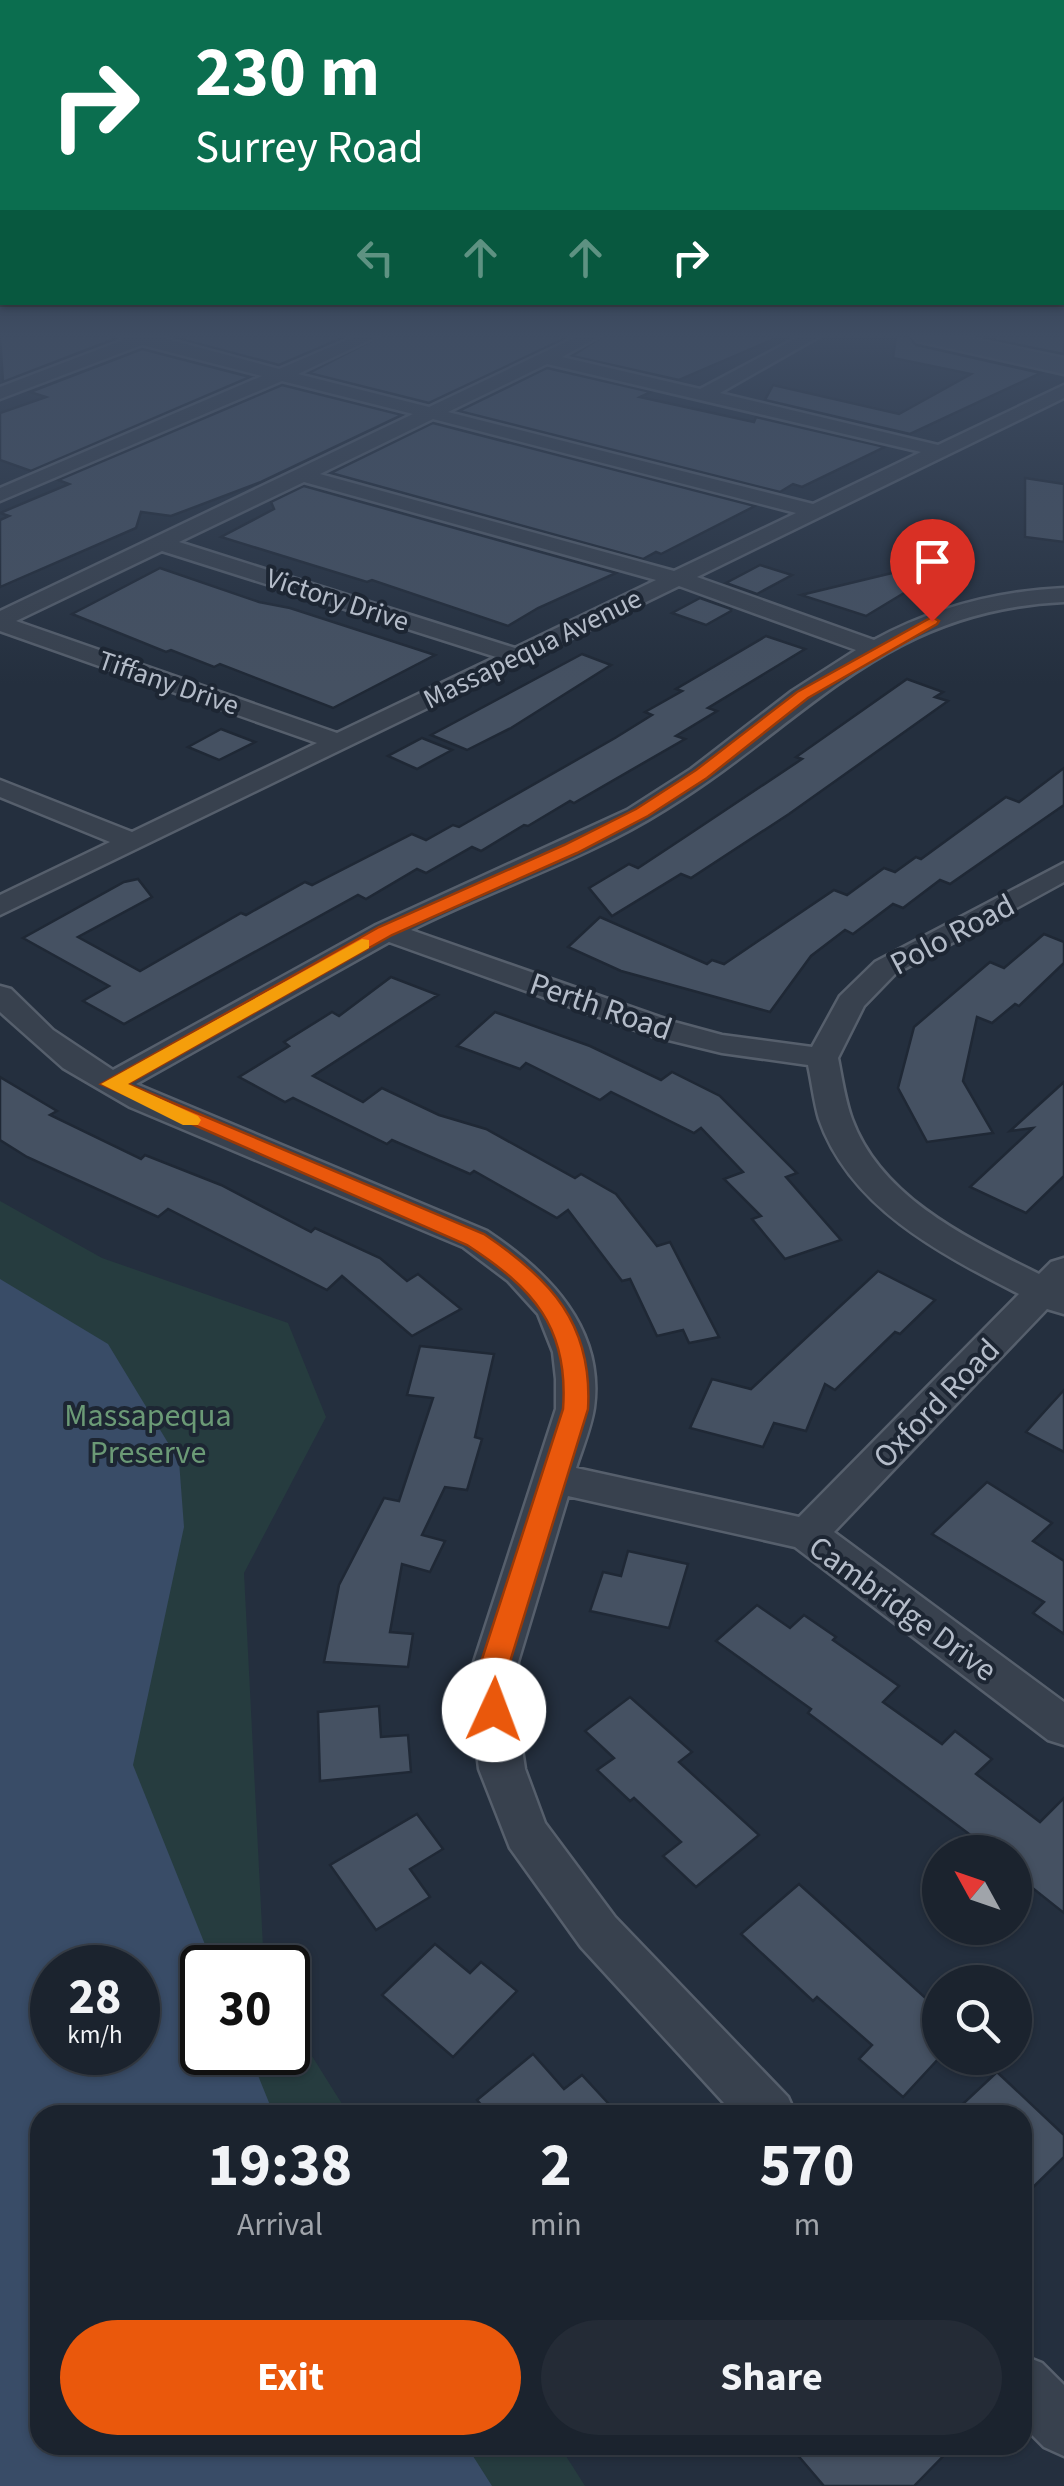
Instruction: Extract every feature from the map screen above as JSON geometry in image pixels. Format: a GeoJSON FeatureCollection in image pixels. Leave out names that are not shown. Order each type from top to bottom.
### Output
{"type":"FeatureCollection","features":[{"type":"Feature","properties":{"kind":"street"},"geometry":{"type":"LineString","coordinates":[[0,495],[99,452]]}},
{"type":"Feature","properties":{"kind":"street"},"geometry":{"type":"LineString","coordinates":[[0,622],[348,452]]}},
{"type":"Feature","properties":{"kind":"street"},"geometry":{"type":"LineString","coordinates":[[583,452],[815,511]]}},
{"type":"Feature","properties":{"kind":"street","name":"Massapequa Avenue"},"geometry":{"type":"LineString","coordinates":[[0,906],[938,452]]}},
{"type":"Feature","properties":{"kind":"street"},"geometry":{"type":"LineString","coordinates":[[302,474],[674,580],[879,650]]}},
{"type":"Feature","properties":{"kind":"street","name":"Victory Drive"},"geometry":{"type":"LineString","coordinates":[[160,543],[516,656]]}},
{"type":"Feature","properties":{"kind":"street"},"geometry":{"type":"LineString","coordinates":[[112,1084],[386,931],[571,849],[642,812],[702,774],[802,695],[932,621],[970,606],[1064,595]]}},
{"type":"Feature","properties":{"kind":"street","name":"Tiffany Drive"},"geometry":{"type":"LineString","coordinates":[[0,622],[338,742]]}},
{"type":"Feature","properties":{"kind":"street"},"geometry":{"type":"LineString","coordinates":[[0,788],[133,842]]}},
{"type":"Feature","properties":{"kind":"street","name":"Polo Road"},"geometry":{"type":"LineString","coordinates":[[822,1058],[851,1002],[885,968],[1064,872]]}},
{"type":"Feature","properties":{"kind":"street","name":"Perth Road"},"geometry":{"type":"LineString","coordinates":[[386,931],[663,1029],[722,1044],[822,1058]]}},
{"type":"Feature","properties":{"kind":"street"},"geometry":{"type":"LineString","coordinates":[[0,995],[42,1036],[112,1084],[476,1240],[535,1282],[563,1326],[578,1378],[576,1409],[496,1662],[494,1710],[502,1769],[526,1834],[598,1932],[761,2105]]}},
{"type":"Feature","properties":{"kind":"street"},"geometry":{"type":"LineString","coordinates":[[822,1058],[836,1120],[862,1167],[883,1192],[952,1244],[1057,1288]]}},
{"type":"Feature","properties":{"kind":"street","name":"Oxford Road"},"geometry":{"type":"LineString","coordinates":[[807,1534],[1057,1288]]}},
{"type":"Feature","properties":{"kind":"street","name":"Cambridge Drive"},"geometry":{"type":"LineString","coordinates":[[554,1478],[807,1534],[1064,1727]]}},
{"type":"Feature","properties":{"kind":"street"},"geometry":{"type":"LineString","coordinates":[[1032,2393],[1064,2427]]}},
{"type":"Feature","properties":{"kind":"green space","name":"Massapequa Preserve"},"geometry":{"type":"Polygon","coordinates":[[[0,1201],[102,1258],[288,1323],[326,1417],[244,1573],[263,1945],[180,1945],[180,2075],[310,2075],[310,2053],[343,2105],[30,2105],[30,2455],[565,2455],[585,2486],[0,2486],[0,1201]]]}},
{"type":"Feature","properties":{"kind":"water"},"geometry":{"type":"Polygon","coordinates":[[[0,1279],[108,1344],[179,1461],[184,1527],[133,1765],[205,1945],[180,1945],[180,2075],[258,2075],[270,2105],[30,2105],[30,2455],[472,2455],[492,2486],[0,2486],[0,1279]]]}},
{"type":"Feature","properties":{"kind":"building"},"geometry":{"type":"Polygon","coordinates":[[[0,452],[75,452],[31,471],[0,460],[0,452]]]}},
{"type":"Feature","properties":{"kind":"building"},"geometry":{"type":"Polygon","coordinates":[[[124,452],[324,452],[261,482],[171,516],[141,512],[136,528],[0,587],[0,520],[9,516],[0,513],[69,484],[58,480],[124,452]]]}},
{"type":"Feature","properties":{"kind":"building"},"geometry":{"type":"Polygon","coordinates":[[[374,452],[546,452],[755,506],[661,554],[656,552],[643,559],[331,473],[374,452]]]}},
{"type":"Feature","properties":{"kind":"building"},"geometry":{"type":"Polygon","coordinates":[[[622,452],[875,452],[802,487],[793,484],[780,492],[622,452]]]}},
{"type":"Feature","properties":{"kind":"building"},"geometry":{"type":"Polygon","coordinates":[[[1025,478],[1064,484],[1064,542],[1025,537],[1025,478]]]}},
{"type":"Feature","properties":{"kind":"building"},"geometry":{"type":"Polygon","coordinates":[[[304,486],[616,573],[508,626],[372,580],[367,582],[221,537],[274,509],[271,502],[304,486]]]}},
{"type":"Feature","properties":{"kind":"building"},"geometry":{"type":"Polygon","coordinates":[[[950,559],[952,564],[866,616],[801,595],[950,559]]]}},
{"type":"Feature","properties":{"kind":"building"},"geometry":{"type":"Polygon","coordinates":[[[760,565],[792,575],[757,594],[726,583],[760,565]]]}},
{"type":"Feature","properties":{"kind":"building"},"geometry":{"type":"Polygon","coordinates":[[[160,568],[435,655],[333,708],[220,664],[214,667],[171,650],[166,652],[72,614],[160,568]]]}},
{"type":"Feature","properties":{"kind":"building"},"geometry":{"type":"Polygon","coordinates":[[[700,598],[731,611],[706,625],[672,613],[700,598]]]}},
{"type":"Feature","properties":{"kind":"building"},"geometry":{"type":"Polygon","coordinates":[[[766,636],[805,649],[708,708],[717,711],[676,736],[685,739],[481,851],[472,847],[426,873],[417,869],[366,899],[358,895],[124,1024],[83,1001],[109,986],[23,938],[124,882],[138,879],[152,897],[78,937],[140,971],[241,913],[246,915],[305,882],[312,885],[412,834],[426,840],[453,825],[459,827],[652,715],[645,712],[682,691],[676,689],[766,636]]]}},
{"type":"Feature","properties":{"kind":"building"},"geometry":{"type":"Polygon","coordinates":[[[582,654],[611,665],[511,728],[467,750],[431,735],[582,654]]]}},
{"type":"Feature","properties":{"kind":"building"},"geometry":{"type":"Polygon","coordinates":[[[907,679],[943,692],[935,697],[948,701],[789,814],[691,878],[681,874],[612,916],[589,888],[629,864],[638,868],[802,759],[796,757],[907,679]]]}},
{"type":"Feature","properties":{"kind":"building"},"geometry":{"type":"Polygon","coordinates":[[[221,729],[255,742],[219,760],[188,747],[221,729]]]}},
{"type":"Feature","properties":{"kind":"building"},"geometry":{"type":"Polygon","coordinates":[[[422,738],[452,750],[417,769],[388,756],[422,738]]]}},
{"type":"Feature","properties":{"kind":"building"},"geometry":{"type":"Polygon","coordinates":[[[1064,768],[1064,805],[950,884],[940,880],[903,908],[893,904],[853,934],[845,930],[811,956],[770,1012],[621,971],[568,947],[600,917],[707,964],[712,960],[724,964],[834,890],[847,895],[884,868],[895,872],[916,857],[921,859],[1006,797],[1019,802],[1064,768]]]}},
{"type":"Feature","properties":{"kind":"building"},"geometry":{"type":"Polygon","coordinates":[[[1044,934],[1064,942],[1064,963],[1019,1006],[1015,1004],[992,1023],[977,1017],[963,1081],[993,1133],[927,1142],[898,1088],[914,1027],[990,962],[1004,968],[1044,934]]]}},
{"type":"Feature","properties":{"kind":"building"},"geometry":{"type":"Polygon","coordinates":[[[391,977],[438,995],[313,1076],[363,1102],[382,1088],[439,1115],[486,1129],[575,1178],[581,1174],[616,1194],[657,1246],[670,1242],[719,1337],[689,1343],[683,1330],[657,1336],[630,1279],[622,1281],[568,1210],[557,1218],[474,1171],[470,1174],[392,1140],[387,1144],[293,1098],[285,1102],[239,1077],[289,1046],[284,1042],[332,1012],[339,1016],[391,977]]]}},
{"type":"Feature","properties":{"kind":"building"},"geometry":{"type":"Polygon","coordinates":[[[495,1012],[590,1046],[661,1080],[672,1072],[720,1096],[797,1173],[786,1177],[841,1240],[785,1259],[752,1219],[761,1216],[724,1179],[743,1172],[701,1128],[694,1133],[611,1092],[600,1100],[526,1063],[520,1069],[457,1046],[495,1012]]]}},
{"type":"Feature","properties":{"kind":"building"},"geometry":{"type":"Polygon","coordinates":[[[0,1077],[57,1111],[50,1115],[141,1159],[145,1155],[221,1185],[311,1232],[315,1228],[380,1258],[407,1281],[418,1274],[461,1309],[412,1336],[342,1276],[327,1290],[168,1209],[158,1217],[27,1157],[0,1140],[0,1077]]]}},
{"type":"Feature","properties":{"kind":"building"},"geometry":{"type":"Polygon","coordinates":[[[1064,1082],[1064,1176],[1026,1213],[970,1187],[1033,1128],[1010,1131],[1064,1082]]]}},
{"type":"Feature","properties":{"kind":"building"},"geometry":{"type":"Polygon","coordinates":[[[878,1271],[935,1300],[835,1390],[825,1384],[806,1431],[774,1423],[763,1447],[690,1428],[712,1379],[751,1389],[878,1271]]]}},
{"type":"Feature","properties":{"kind":"building"},"geometry":{"type":"Polygon","coordinates":[[[420,1346],[494,1354],[475,1437],[482,1439],[467,1490],[445,1487],[422,1535],[445,1541],[430,1572],[402,1564],[390,1632],[413,1634],[408,1667],[324,1662],[339,1585],[384,1498],[399,1501],[433,1398],[407,1395],[420,1346]]]}},
{"type":"Feature","properties":{"kind":"building"},"geometry":{"type":"Polygon","coordinates":[[[1064,1390],[1064,1452],[1026,1432],[1064,1390]]]}},
{"type":"Feature","properties":{"kind":"building"},"geometry":{"type":"Polygon","coordinates":[[[987,1482],[1052,1523],[1033,1541],[1064,1561],[1064,1634],[1033,1613],[1044,1602],[932,1534],[987,1482]]]}},
{"type":"Feature","properties":{"kind":"building"},"geometry":{"type":"Polygon","coordinates":[[[628,1551],[688,1564],[669,1628],[590,1611],[603,1572],[621,1576],[628,1551]]]}},
{"type":"Feature","properties":{"kind":"building"},"geometry":{"type":"Polygon","coordinates":[[[757,1605],[790,1628],[804,1615],[899,1686],[883,1702],[942,1744],[955,1731],[992,1759],[976,1774],[1040,1822],[1064,1798],[1064,1913],[1032,1888],[1032,1835],[970,1835],[808,1713],[811,1709],[716,1641],[757,1605]]]}},
{"type":"Feature","properties":{"kind":"building"},"geometry":{"type":"Polygon","coordinates":[[[630,1697],[692,1752],[679,1762],[759,1835],[696,1887],[663,1856],[681,1842],[597,1770],[614,1758],[585,1731],[630,1697]]]}},
{"type":"Feature","properties":{"kind":"building"},"geometry":{"type":"Polygon","coordinates":[[[379,1706],[381,1737],[408,1735],[411,1772],[320,1781],[318,1712],[379,1706]]]}},
{"type":"Feature","properties":{"kind":"building"},"geometry":{"type":"Polygon","coordinates":[[[417,1814],[443,1849],[410,1869],[430,1897],[376,1930],[330,1865],[417,1814]]]}},
{"type":"Feature","properties":{"kind":"building"},"geometry":{"type":"Polygon","coordinates":[[[799,1884],[922,1995],[923,2075],[903,2097],[859,2059],[872,2045],[817,1997],[813,2001],[741,1934],[799,1884]]]}},
{"type":"Feature","properties":{"kind":"building"},"geometry":{"type":"Polygon","coordinates":[[[435,1944],[470,1973],[481,1962],[517,1991],[453,2057],[382,1995],[435,1944]]]}},
{"type":"Feature","properties":{"kind":"building"},"geometry":{"type":"Polygon","coordinates":[[[533,2054],[564,2089],[582,2075],[610,2105],[481,2105],[477,2100],[533,2054]]]}},
{"type":"Feature","properties":{"kind":"building"},"geometry":{"type":"Polygon","coordinates":[[[994,2075],[1000,2075],[1064,2135],[1064,2157],[1032,2188],[1032,2105],[962,2105],[994,2075]]]}},
{"type":"Feature","properties":{"kind":"building"},"geometry":{"type":"Polygon","coordinates":[[[798,2455],[944,2455],[914,2486],[824,2486],[798,2455]]]}},
{"type":"Feature","properties":{"kind":"slow traffic"},"geometry":{"type":"LineString","coordinates":[[190,1120],[112,1084],[362,944]]}},
{"type":"Feature","properties":{"kind":"route"},"geometry":{"type":"LineString","coordinates":[[494,1710],[496,1662],[576,1409],[578,1378],[573,1350],[552,1306],[535,1282],[476,1240],[141,1100],[112,1084],[386,931],[571,849],[642,812],[702,774],[802,695],[932,621]]}}]}
